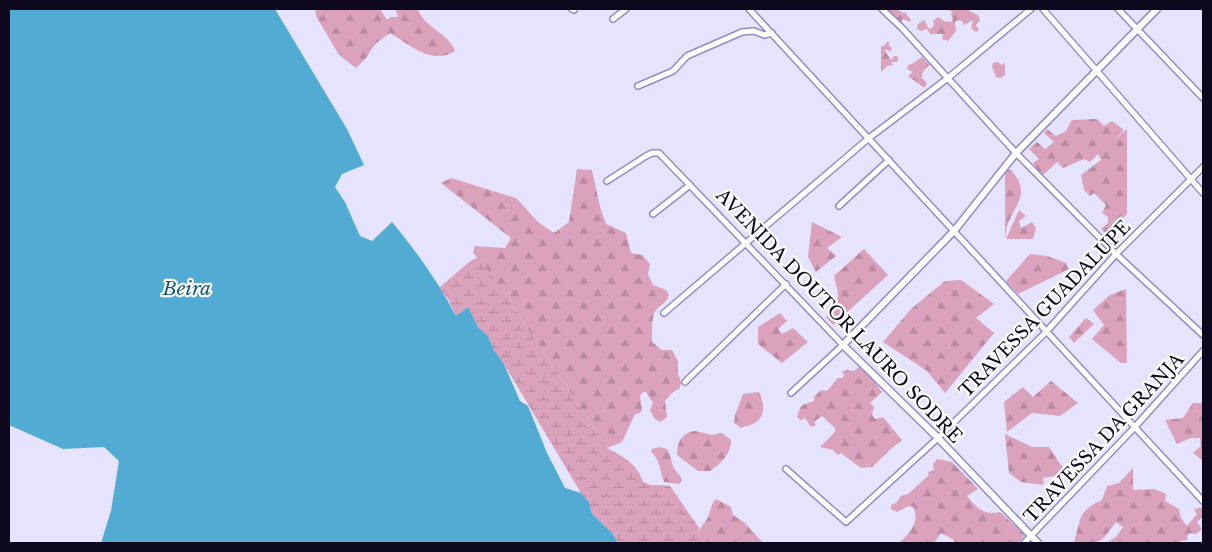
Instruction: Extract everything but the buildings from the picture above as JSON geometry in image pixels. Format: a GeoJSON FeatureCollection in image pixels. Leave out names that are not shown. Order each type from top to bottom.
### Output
{"type":"FeatureCollection","features":[{"type":"Feature","properties":{"kind":"street"},"geometry":{"type":"LineString","coordinates":[[613,18],[626,9]]}},
{"type":"Feature","properties":{"kind":"street"},"geometry":{"type":"LineString","coordinates":[[749,9],[1203,501]]}},
{"type":"Feature","properties":{"kind":"street"},"geometry":{"type":"LineString","coordinates":[[882,9],[948,78],[1016,154],[1116,254],[1203,335]]}},
{"type":"Feature","properties":{"kind":"street"},"geometry":{"type":"LineString","coordinates":[[664,313],[869,138],[948,78],[1031,9]]}},
{"type":"Feature","properties":{"kind":"street"},"geometry":{"type":"LineString","coordinates":[[1043,9],[1203,193]]}},
{"type":"Feature","properties":{"kind":"street"},"geometry":{"type":"LineString","coordinates":[[1118,9],[1203,98]]}},
{"type":"Feature","properties":{"kind":"street"},"geometry":{"type":"LineString","coordinates":[[791,393],[843,344],[954,231],[1016,154],[1157,9]]}},
{"type":"Feature","properties":{"kind":"street"},"geometry":{"type":"LineString","coordinates":[[638,86],[673,71],[686,56],[742,32],[754,31],[764,35],[772,33]]}},
{"type":"Feature","properties":{"kind":"street","name":"AVENIDA DOUTOR LAURO SODRE"},"geometry":{"type":"LineString","coordinates":[[608,181],[646,156],[656,152],[659,153],[1038,543]]}},
{"type":"Feature","properties":{"kind":"street"},"geometry":{"type":"LineString","coordinates":[[839,206],[890,160]]}},
{"type":"Feature","properties":{"kind":"street","name":"TRAVESSA GUADALUPE"},"geometry":{"type":"LineString","coordinates":[[786,469],[846,522],[938,438],[1046,332],[1116,254],[1203,168]]}},
{"type":"Feature","properties":{"kind":"street"},"geometry":{"type":"LineString","coordinates":[[654,214],[690,185]]}},
{"type":"Feature","properties":{"kind":"street"},"geometry":{"type":"LineString","coordinates":[[685,382],[786,284]]}},
{"type":"Feature","properties":{"kind":"street","name":"TRAVESSA DA GRANJA"},"geometry":{"type":"LineString","coordinates":[[1024,543],[1134,428],[1203,351]]}},
{"type":"Feature","properties":{"kind":"green space"},"geometry":{"type":"Polygon","coordinates":[[[315,9],[380,9],[387,20],[390,17],[398,17],[395,9],[418,9],[425,21],[447,39],[455,51],[446,55],[429,55],[390,33],[375,44],[366,58],[356,68],[339,55],[316,16],[315,9]]]}},
{"type":"Feature","properties":{"kind":"green space"},"geometry":{"type":"Polygon","coordinates":[[[888,9],[897,9],[903,13],[905,12],[911,20],[910,22],[903,19],[901,22],[888,9]]]}},
{"type":"Feature","properties":{"kind":"green space"},"geometry":{"type":"Polygon","coordinates":[[[946,9],[971,9],[969,11],[978,15],[980,20],[976,25],[979,30],[976,32],[971,28],[973,20],[964,25],[962,21],[957,20],[955,23],[956,31],[948,41],[942,39],[943,34],[930,34],[927,29],[921,31],[917,29],[918,24],[924,20],[929,29],[932,28],[933,21],[938,17],[944,21],[951,22],[953,20],[951,14],[953,12],[946,9]]]}},
{"type":"Feature","properties":{"kind":"green space"},"geometry":{"type":"Polygon","coordinates":[[[889,42],[889,46],[892,48],[890,52],[886,49],[885,51],[891,60],[894,56],[898,58],[897,62],[891,62],[893,65],[887,66],[881,72],[881,46],[884,46],[889,42]]]}},
{"type":"Feature","properties":{"kind":"green space"},"geometry":{"type":"Polygon","coordinates":[[[922,57],[930,65],[922,74],[922,78],[927,83],[925,87],[908,76],[913,72],[907,69],[908,65],[922,57]]]}},
{"type":"Feature","properties":{"kind":"green space"},"geometry":{"type":"Polygon","coordinates":[[[998,62],[1002,65],[1005,63],[1005,75],[1001,78],[996,77],[992,67],[993,63],[998,62]]]}},
{"type":"Feature","properties":{"kind":"green space"},"geometry":{"type":"Polygon","coordinates":[[[1097,119],[1104,126],[1112,121],[1124,130],[1114,140],[1127,129],[1127,214],[1123,218],[1121,216],[1105,233],[1101,229],[1108,223],[1108,217],[1102,213],[1106,205],[1094,193],[1090,196],[1084,190],[1081,175],[1101,160],[1098,154],[1090,162],[1084,159],[1063,168],[1057,162],[1042,176],[1033,163],[1039,159],[1029,149],[1037,142],[1045,149],[1054,142],[1044,133],[1047,129],[1056,136],[1066,131],[1072,120],[1097,119]]]}},
{"type":"Feature","properties":{"kind":"green space"},"geometry":{"type":"Polygon","coordinates":[[[577,169],[592,170],[600,207],[606,224],[626,233],[631,253],[642,255],[650,264],[648,274],[653,285],[666,290],[669,295],[667,300],[654,313],[652,342],[662,350],[672,350],[678,361],[678,374],[681,382],[680,388],[665,401],[667,417],[661,422],[655,419],[650,410],[653,403],[646,392],[643,392],[640,396],[642,410],[640,413],[635,414],[622,442],[607,448],[502,290],[473,252],[475,246],[505,248],[511,238],[441,183],[451,178],[516,198],[538,222],[554,233],[569,222],[577,169]]]}},
{"type":"Feature","properties":{"kind":"green space"},"geometry":{"type":"Polygon","coordinates":[[[1005,170],[1011,170],[1020,184],[1021,191],[1007,225],[1005,239],[1005,170]]]}},
{"type":"Feature","properties":{"kind":"green space"},"geometry":{"type":"Polygon","coordinates":[[[1019,210],[1026,216],[1019,221],[1021,228],[1032,222],[1036,228],[1033,239],[1006,239],[1019,210]]]}},
{"type":"Feature","properties":{"kind":"green space"},"geometry":{"type":"Polygon","coordinates":[[[812,222],[842,237],[827,248],[836,256],[816,272],[808,257],[812,222]]]}},
{"type":"Feature","properties":{"kind":"green space"},"geometry":{"type":"Polygon","coordinates":[[[864,249],[888,275],[833,325],[826,317],[837,307],[838,293],[834,276],[864,249]]]}},
{"type":"Feature","properties":{"kind":"green space"},"geometry":{"type":"Polygon","coordinates":[[[1030,254],[1047,256],[1066,263],[1069,269],[1018,294],[1006,281],[1030,254]]]}},
{"type":"Feature","properties":{"kind":"green space"},"geometry":{"type":"Polygon","coordinates":[[[478,257],[607,448],[633,465],[643,482],[670,486],[699,528],[698,534],[706,543],[618,543],[612,533],[592,514],[589,502],[581,493],[494,350],[488,336],[478,327],[468,307],[456,316],[448,299],[439,288],[469,262],[478,257]]]}},
{"type":"Feature","properties":{"kind":"green space"},"geometry":{"type":"Polygon","coordinates":[[[961,280],[994,304],[976,318],[994,333],[945,393],[927,371],[883,342],[911,309],[945,281],[961,280]]]}},
{"type":"Feature","properties":{"kind":"green space"},"geometry":{"type":"Polygon","coordinates":[[[1126,289],[1127,363],[1121,363],[1092,339],[1104,325],[1093,310],[1110,295],[1126,289]]]}},
{"type":"Feature","properties":{"kind":"green space"},"geometry":{"type":"Polygon","coordinates":[[[780,313],[787,321],[778,329],[782,334],[793,328],[808,342],[782,363],[758,344],[758,327],[780,313]]]}},
{"type":"Feature","properties":{"kind":"green space"},"geometry":{"type":"Polygon","coordinates":[[[1086,318],[1094,324],[1074,343],[1069,337],[1086,318]]]}},
{"type":"Feature","properties":{"kind":"green space"},"geometry":{"type":"Polygon","coordinates":[[[860,366],[882,392],[870,403],[874,407],[872,415],[875,419],[883,417],[902,440],[872,467],[861,468],[841,453],[838,455],[833,450],[820,447],[835,432],[835,428],[822,416],[814,422],[816,425],[811,427],[805,418],[801,420],[797,417],[802,406],[814,401],[814,397],[821,390],[827,391],[838,378],[843,378],[844,374],[841,372],[847,370],[854,371],[860,366]]]}},
{"type":"Feature","properties":{"kind":"green space"},"geometry":{"type":"Polygon","coordinates":[[[1051,381],[1078,403],[1060,416],[1032,413],[1007,432],[1004,402],[1023,387],[1033,397],[1051,381]]]}},
{"type":"Feature","properties":{"kind":"green space"},"geometry":{"type":"Polygon","coordinates":[[[759,392],[763,404],[761,416],[755,423],[741,428],[734,423],[743,394],[759,392]]]}},
{"type":"Feature","properties":{"kind":"green space"},"geometry":{"type":"Polygon","coordinates":[[[1193,403],[1203,403],[1203,461],[1193,453],[1201,446],[1200,438],[1191,438],[1177,444],[1165,420],[1183,418],[1193,403]]]}},
{"type":"Feature","properties":{"kind":"green space"},"geometry":{"type":"Polygon","coordinates":[[[696,431],[712,435],[722,433],[731,440],[727,454],[710,471],[698,471],[677,455],[681,439],[687,433],[696,431]]]}},
{"type":"Feature","properties":{"kind":"green space"},"geometry":{"type":"Polygon","coordinates":[[[1005,434],[1032,447],[1049,447],[1067,474],[1043,478],[1044,485],[1021,482],[1009,473],[1005,434]]]}},
{"type":"Feature","properties":{"kind":"green space"},"geometry":{"type":"Polygon","coordinates":[[[659,447],[669,451],[672,464],[682,481],[679,484],[664,482],[658,462],[651,452],[652,449],[659,447]]]}},
{"type":"Feature","properties":{"kind":"green space"},"geometry":{"type":"Polygon","coordinates":[[[937,459],[952,462],[978,489],[967,496],[981,510],[990,513],[1000,512],[1025,535],[1018,543],[955,543],[954,540],[941,533],[934,543],[899,543],[913,527],[916,517],[915,512],[913,507],[909,506],[897,512],[891,509],[891,505],[896,503],[901,496],[908,494],[929,475],[928,472],[934,470],[933,464],[937,459]]]}},
{"type":"Feature","properties":{"kind":"green space"},"geometry":{"type":"Polygon","coordinates":[[[1133,468],[1133,490],[1154,489],[1166,494],[1165,501],[1179,509],[1181,518],[1187,526],[1197,514],[1194,510],[1200,507],[1203,510],[1203,516],[1197,522],[1202,529],[1196,534],[1190,533],[1187,536],[1188,540],[1180,541],[1179,543],[1106,543],[1116,537],[1123,527],[1116,522],[1100,541],[1074,543],[1079,522],[1084,512],[1102,500],[1107,486],[1119,483],[1133,468]]]}},
{"type":"Feature","properties":{"kind":"green space"},"geometry":{"type":"Polygon","coordinates":[[[716,499],[731,507],[733,515],[745,523],[763,543],[706,543],[698,534],[716,499]]]}},
{"type":"Feature","properties":{"kind":"water","name":"Beira"},"geometry":{"type":"Polygon","coordinates":[[[9,9],[275,9],[347,129],[364,165],[342,174],[335,187],[345,202],[360,236],[372,241],[392,222],[427,268],[456,316],[468,307],[478,327],[488,336],[494,350],[504,364],[520,401],[528,406],[547,453],[565,488],[581,493],[589,502],[592,514],[612,533],[618,543],[101,543],[111,511],[119,461],[104,447],[63,449],[9,425],[9,9]]]}}]}
